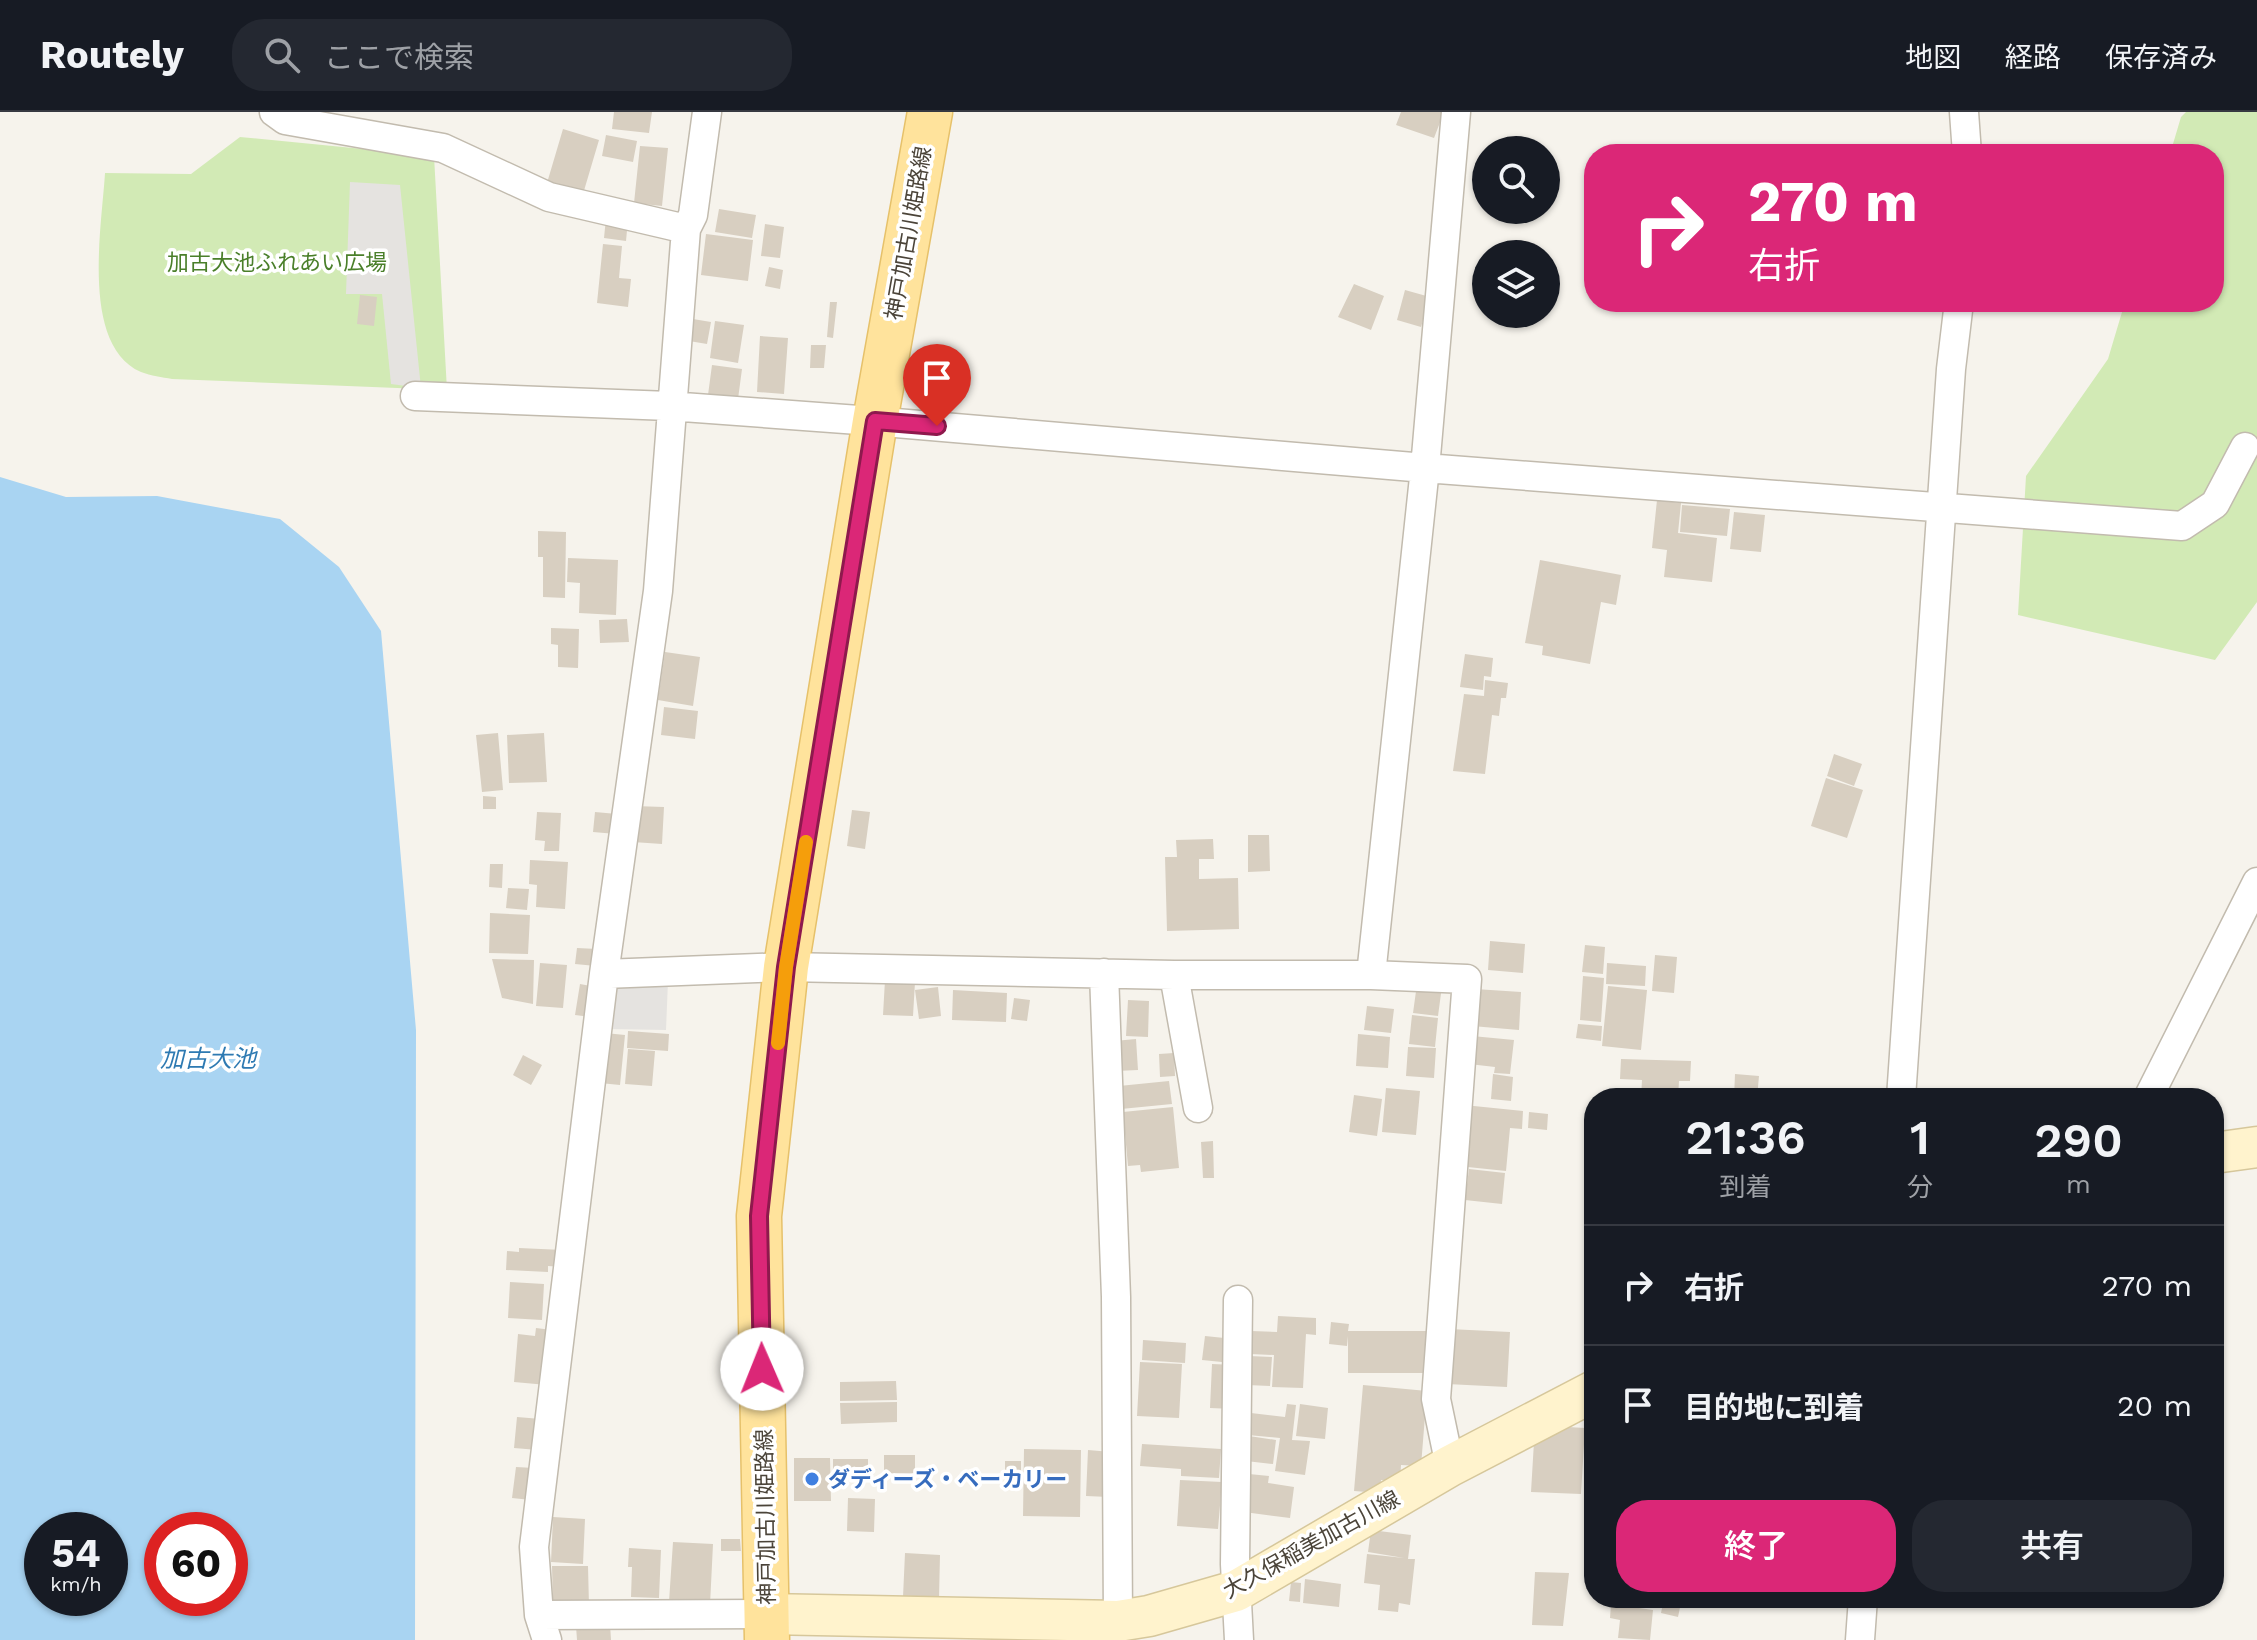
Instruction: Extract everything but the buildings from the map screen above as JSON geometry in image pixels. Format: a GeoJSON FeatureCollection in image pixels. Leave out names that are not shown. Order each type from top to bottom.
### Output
{"type":"FeatureCollection","features":[{"type":"Feature","properties":{"kind":"main road","name":"神戸加古川姫路線"},"geometry":{"type":"LineString","coordinates":[[767,1627],[759,1216],[786,967],[875,421],[930,112]]}},
{"type":"Feature","properties":{"kind":"main road"},"geometry":{"type":"LineString","coordinates":[[2224,1152],[2257,1147]]}},
{"type":"Feature","properties":{"kind":"main road","name":"大久保稲美加古川線"},"geometry":{"type":"LineString","coordinates":[[767,1627],[1118,1621],[1149,1616],[1236,1591],[1450,1466],[1584,1396]]}},
{"type":"Feature","properties":{"kind":"street"},"geometry":{"type":"LineString","coordinates":[[274,112],[285,120],[443,148],[549,197],[686,229]]}},
{"type":"Feature","properties":{"kind":"street"},"geometry":{"type":"LineString","coordinates":[[707,112],[693,215],[686,229],[658,591],[604,974],[534,1547],[543,1628],[767,1627]]}},
{"type":"Feature","properties":{"kind":"street"},"geometry":{"type":"LineString","coordinates":[[1371,975],[1425,468],[1456,112]]}},
{"type":"Feature","properties":{"kind":"street"},"geometry":{"type":"LineString","coordinates":[[1964,112],[1966,144]]}},
{"type":"Feature","properties":{"kind":"street"},"geometry":{"type":"LineString","coordinates":[[1902,1088],[1958,312]]}},
{"type":"Feature","properties":{"kind":"street"},"geometry":{"type":"LineString","coordinates":[[415,396],[672,407],[875,421],[1425,468],[2182,526],[2215,504],[2245,447]]}},
{"type":"Feature","properties":{"kind":"street"},"geometry":{"type":"LineString","coordinates":[[2153,1088],[2257,882]]}},
{"type":"Feature","properties":{"kind":"street"},"geometry":{"type":"LineString","coordinates":[[604,974],[786,967],[1467,979],[1436,1399],[1450,1466]]}},
{"type":"Feature","properties":{"kind":"street"},"geometry":{"type":"LineString","coordinates":[[1104,973],[1116,1297],[1118,1621]]}},
{"type":"Feature","properties":{"kind":"street"},"geometry":{"type":"LineString","coordinates":[[1174,975],[1198,1108]]}},
{"type":"Feature","properties":{"kind":"street"},"geometry":{"type":"LineString","coordinates":[[1238,1300],[1236,1591],[1239,1640]]}},
{"type":"Feature","properties":{"kind":"street"},"geometry":{"type":"LineString","coordinates":[[1860,1640],[1862,1608]]}},
{"type":"Feature","properties":{"kind":"green space"},"geometry":{"type":"Polygon","coordinates":[[[2186,112],[2257,112],[2257,602],[2215,660],[2018,615],[2026,476],[2108,359],[2122,312],[2224,312],[2224,144],[2173,144],[2181,117],[2186,112]]]}},
{"type":"Feature","properties":{"kind":"green space","name":"加古大池ふれあい広場"},"geometry":{"type":"Polygon","coordinates":[[[240,137],[434,156],[447,390],[172,379],[141,372],[122,358],[109,337],[99,282],[105,173],[191,174],[240,137]]]}},
{"type":"Feature","properties":{"kind":"shaded area"},"geometry":{"type":"Polygon","coordinates":[[[350,182],[400,185],[421,388],[391,384],[382,294],[346,294],[350,182]]]}},
{"type":"Feature","properties":{"kind":"shaded area"},"geometry":{"type":"Polygon","coordinates":[[[610,980],[668,981],[666,1030],[608,1029],[610,980]]]}},
{"type":"Feature","properties":{"kind":"water","name":"加古大池"},"geometry":{"type":"Polygon","coordinates":[[[0,477],[66,497],[157,496],[280,519],[339,567],[381,631],[416,1030],[415,1640],[0,1640],[0,477]]]}},
{"type":"Feature","properties":{"kind":"slow traffic"},"geometry":{"type":"LineString","coordinates":[[778,1043],[786,967],[806,842]]}},
{"type":"Feature","properties":{"kind":"place","name":"ダディーズ・ベーカリー"},"geometry":{"type":"Point","coordinates":[812,1479]}},
{"type":"Feature","properties":{"kind":"route"},"geometry":{"type":"LineString","coordinates":[[762,1369],[759,1216],[786,967],[875,421],[937,426]]}}]}
